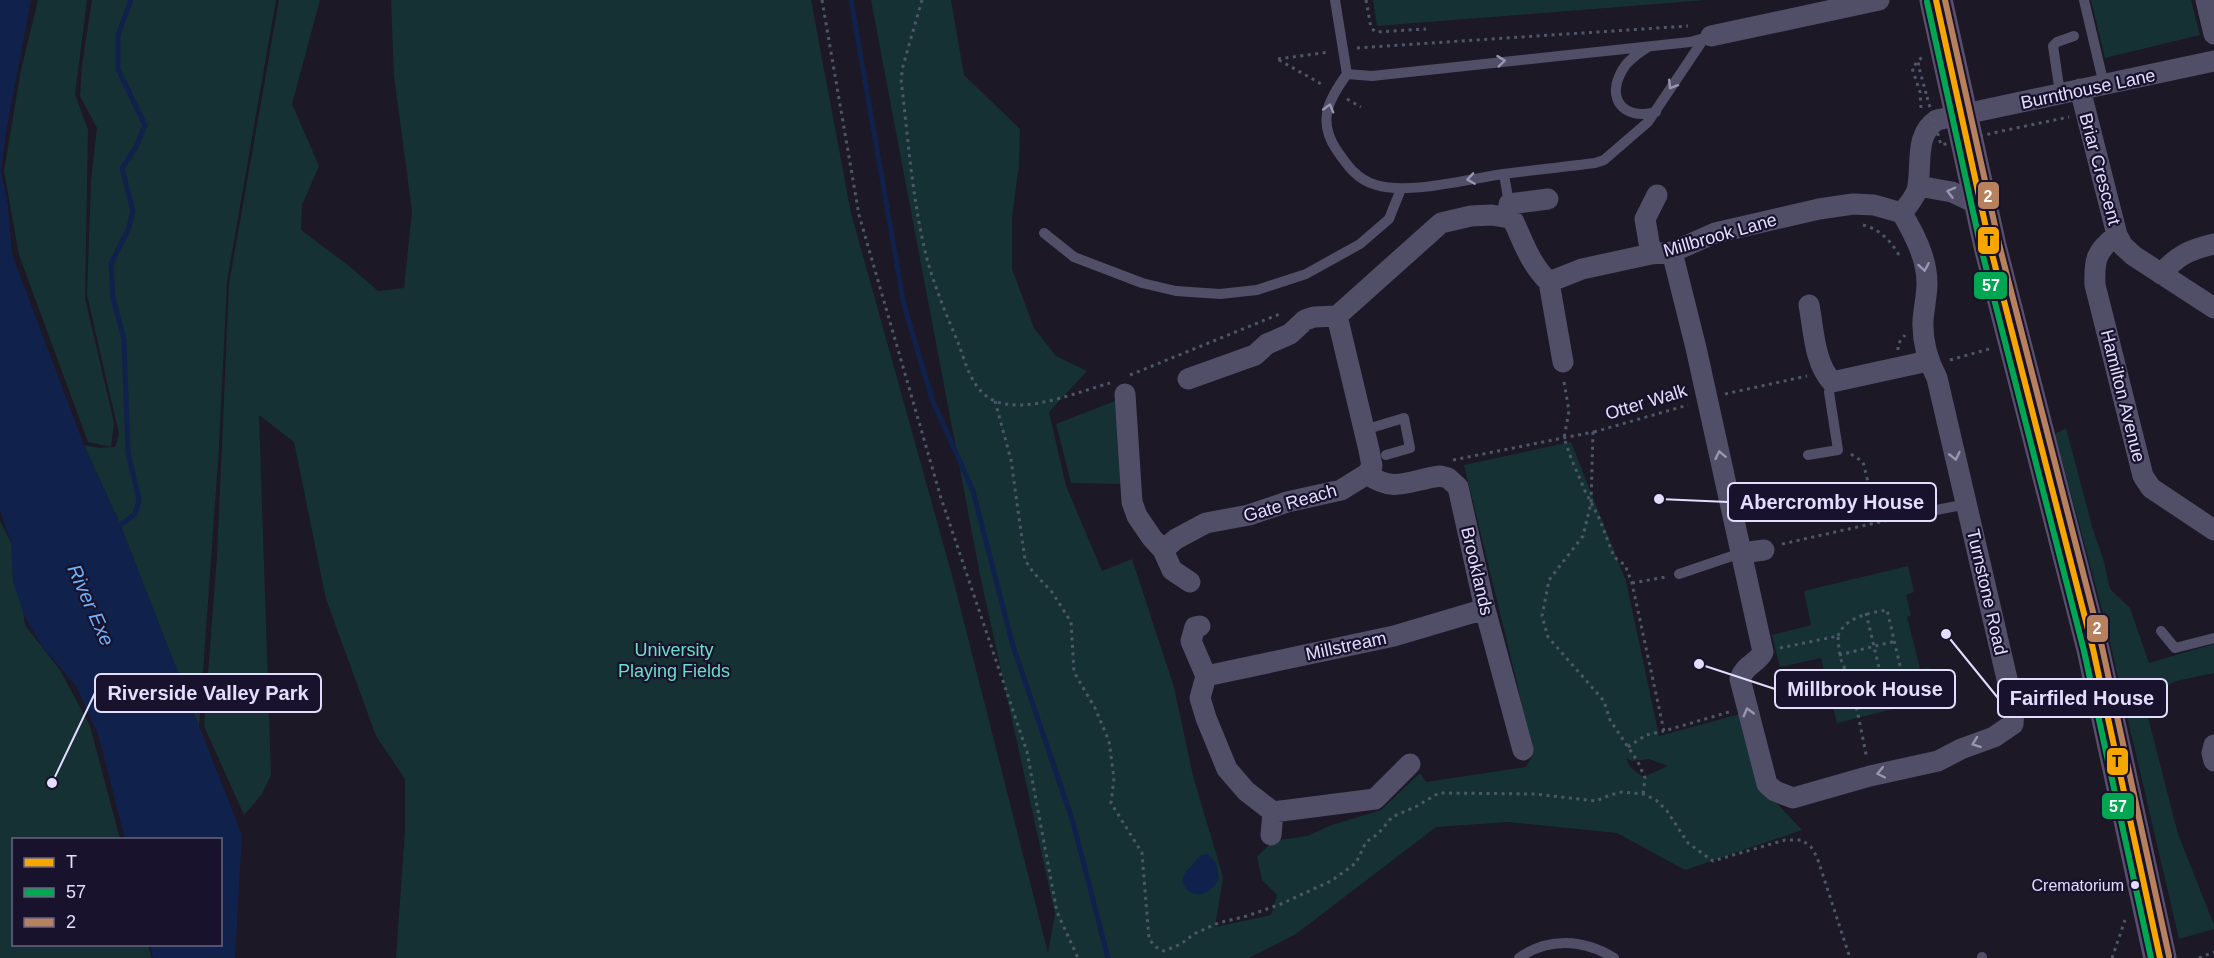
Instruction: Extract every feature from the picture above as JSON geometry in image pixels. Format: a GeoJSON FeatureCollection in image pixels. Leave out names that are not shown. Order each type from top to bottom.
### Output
{"type":"FeatureCollection","features":[{"type":"Feature","properties":{"kind":"main road"},"geometry":{"type":"LineString","coordinates":[[1936,0],[1982,206],[2093,650],[2160,958]]}},
{"type":"Feature","properties":{"kind":"street"},"geometry":{"type":"LineString","coordinates":[[1712,36],[1879,0]]}},
{"type":"Feature","properties":{"kind":"street"},"geometry":{"type":"LineString","coordinates":[[2206,0],[2214,34]]}},
{"type":"Feature","properties":{"kind":"street","name":"Burnthouse Lane"},"geometry":{"type":"LineString","coordinates":[[1962,114],[2214,61]]}},
{"type":"Feature","properties":{"kind":"street","name":"Briar Crescent"},"geometry":{"type":"LineString","coordinates":[[2070,91],[2085,115],[2117,235],[2123,246],[2134,256],[2214,308]]}},
{"type":"Feature","properties":{"kind":"street"},"geometry":{"type":"LineString","coordinates":[[1902,213],[1915,196],[1918,186],[1921,145],[1931,124],[1937,120],[1962,114]]}},
{"type":"Feature","properties":{"kind":"street"},"geometry":{"type":"LineString","coordinates":[[1918,186],[1952,192],[1982,206]]}},
{"type":"Feature","properties":{"kind":"street"},"geometry":{"type":"LineString","coordinates":[[1657,195],[1645,219],[1662,253],[1677,275],[1707,398],[1763,651]]}},
{"type":"Feature","properties":{"kind":"street"},"geometry":{"type":"LineString","coordinates":[[1188,379],[1255,355],[1267,344],[1290,334],[1305,320],[1314,316],[1337,316],[1441,223],[1471,216],[1492,215],[1548,199]]}},
{"type":"Feature","properties":{"kind":"street","name":"Millbrook Lane"},"geometry":{"type":"LineString","coordinates":[[1549,282],[1582,269],[1662,253],[1715,233],[1819,209],[1852,204],[1874,205],[1902,213]]}},
{"type":"Feature","properties":{"kind":"street"},"geometry":{"type":"LineString","coordinates":[[1509,211],[1530,260],[1549,282],[1563,362]]}},
{"type":"Feature","properties":{"kind":"street","name":"Turnstone Road"},"geometry":{"type":"LineString","coordinates":[[1763,651],[1760,659],[1743,670],[1740,679],[1767,784],[1775,791],[1793,798],[1870,776],[1938,761],[1960,749],[1994,737],[2013,724],[2014,710],[1937,378],[1929,363],[1923,320],[1927,282],[1923,256],[1902,213]]}},
{"type":"Feature","properties":{"kind":"street","name":"Hamilton Avenue"},"geometry":{"type":"LineString","coordinates":[[2117,235],[2107,242],[2097,254],[2096,285],[2143,476],[2151,488],[2214,530]]}},
{"type":"Feature","properties":{"kind":"street"},"geometry":{"type":"LineString","coordinates":[[2161,274],[2173,261],[2190,250],[2214,244]]}},
{"type":"Feature","properties":{"kind":"street"},"geometry":{"type":"LineString","coordinates":[[1809,305],[1820,362],[1828,377],[1929,363]]}},
{"type":"Feature","properties":{"kind":"street"},"geometry":{"type":"LineString","coordinates":[[1337,316],[1372,466],[1367,474],[1380,483],[1391,486],[1429,477]]}},
{"type":"Feature","properties":{"kind":"street"},"geometry":{"type":"LineString","coordinates":[[1122,384],[1132,502],[1137,516],[1163,550],[1172,570],[1190,582]]}},
{"type":"Feature","properties":{"kind":"street","name":"Gate Reach"},"geometry":{"type":"LineString","coordinates":[[1163,550],[1176,539],[1206,523],[1249,515],[1287,502],[1341,490],[1367,474]]}},
{"type":"Feature","properties":{"kind":"street","name":"Brooklands"},"geometry":{"type":"LineString","coordinates":[[1429,477],[1448,478],[1458,488],[1485,609],[1523,750]]}},
{"type":"Feature","properties":{"kind":"street"},"geometry":{"type":"LineString","coordinates":[[1741,553],[1764,550]]}},
{"type":"Feature","properties":{"kind":"street","name":"Millstream"},"geometry":{"type":"LineString","coordinates":[[1206,676],[1394,636],[1485,609]]}},
{"type":"Feature","properties":{"kind":"street"},"geometry":{"type":"LineString","coordinates":[[1200,626],[1195,627],[1191,641],[1206,676],[1200,698],[1206,718],[1227,769],[1246,791],[1273,812],[1375,799],[1410,764]]}},
{"type":"Feature","properties":{"kind":"street"},"geometry":{"type":"LineString","coordinates":[[2214,745],[2212,753],[2214,760]]}},
{"type":"Feature","properties":{"kind":"street"},"geometry":{"type":"LineString","coordinates":[[1271,835],[1273,812]]}},
{"type":"Feature","properties":{"kind":"lane"},"geometry":{"type":"LineString","coordinates":[[1335,0],[1347,74],[1334,91],[1325,115],[1327,130],[1333,145],[1349,169],[1374,185],[1401,189],[1604,160],[1635,135],[1656,111],[1712,36]]}},
{"type":"Feature","properties":{"kind":"lane"},"geometry":{"type":"LineString","coordinates":[[2084,0],[2104,85]]}},
{"type":"Feature","properties":{"kind":"lane"},"geometry":{"type":"LineString","coordinates":[[1347,74],[1372,76],[1690,42],[1712,36]]}},
{"type":"Feature","properties":{"kind":"lane"},"geometry":{"type":"LineString","coordinates":[[2070,91],[2053,46],[2057,42],[2074,36]]}},
{"type":"Feature","properties":{"kind":"lane"},"geometry":{"type":"LineString","coordinates":[[1650,45],[1623,69],[1617,88],[1618,101],[1623,109],[1636,115],[1656,111]]}},
{"type":"Feature","properties":{"kind":"lane"},"geometry":{"type":"LineString","coordinates":[[1504,174],[1510,198],[1509,211]]}},
{"type":"Feature","properties":{"kind":"lane"},"geometry":{"type":"LineString","coordinates":[[1044,233],[1074,257],[1142,282],[1176,291],[1220,294],[1257,290],[1306,274],[1360,244],[1389,219],[1401,189]]}},
{"type":"Feature","properties":{"kind":"lane"},"geometry":{"type":"LineString","coordinates":[[1808,455],[1838,450],[1828,377]]}},
{"type":"Feature","properties":{"kind":"lane"},"geometry":{"type":"LineString","coordinates":[[1364,430],[1404,418],[1410,448],[1386,455]]}},
{"type":"Feature","properties":{"kind":"lane"},"geometry":{"type":"LineString","coordinates":[[1905,516],[1966,504]]}},
{"type":"Feature","properties":{"kind":"lane"},"geometry":{"type":"LineString","coordinates":[[1679,574],[1741,553]]}},
{"type":"Feature","properties":{"kind":"lane"},"geometry":{"type":"LineString","coordinates":[[2161,631],[2175,648],[2214,638]]}},
{"type":"Feature","properties":{"kind":"lane"},"geometry":{"type":"LineString","coordinates":[[1519,958],[1546,945],[1565,942],[1587,945],[1614,958]]}},
{"type":"Feature","properties":{"kind":"path"},"geometry":{"type":"LineString","coordinates":[[822,0],[859,215],[941,498],[1027,752],[1058,912],[1078,958]]}},
{"type":"Feature","properties":{"kind":"path"},"geometry":{"type":"LineString","coordinates":[[922,0],[901,79],[916,205],[926,256],[967,367],[980,391],[995,401],[1010,405],[1026,405],[1122,384],[1286,312]]}},
{"type":"Feature","properties":{"kind":"path"},"geometry":{"type":"LineString","coordinates":[[1366,0],[1371,28],[1376,32],[1426,28]]}},
{"type":"Feature","properties":{"kind":"path"},"geometry":{"type":"LineString","coordinates":[[1361,107],[1278,59],[1344,49],[1708,25],[1712,36]]}},
{"type":"Feature","properties":{"kind":"path"},"geometry":{"type":"LineString","coordinates":[[1918,64],[1941,145],[2002,130],[2085,115]]}},
{"type":"Feature","properties":{"kind":"path"},"geometry":{"type":"LineString","coordinates":[[1856,224],[1870,227],[1880,233],[1892,243],[1902,261]]}},
{"type":"Feature","properties":{"kind":"path"},"geometry":{"type":"LineString","coordinates":[[1900,358],[1898,344],[1910,329]]}},
{"type":"Feature","properties":{"kind":"path"},"geometry":{"type":"LineString","coordinates":[[1929,363],[1990,349]]}},
{"type":"Feature","properties":{"kind":"path"},"geometry":{"type":"LineString","coordinates":[[1563,362],[1562,369],[1569,411],[1564,438],[1575,469],[1600,520],[1614,556],[1625,565],[1632,584],[1664,731]]}},
{"type":"Feature","properties":{"kind":"path","name":"Otter Walk"},"geometry":{"type":"LineString","coordinates":[[1429,477],[1428,468],[1456,459],[1593,432],[1685,407],[1700,399],[1828,377]]}},
{"type":"Feature","properties":{"kind":"path"},"geometry":{"type":"LineString","coordinates":[[995,401],[1011,460],[1025,560],[1052,592],[1071,622],[1074,672],[1095,708],[1109,741],[1114,777],[1111,803],[1142,853],[1149,939],[1156,947],[1164,951],[1218,923],[1281,904],[1331,881],[1356,863],[1366,842],[1378,834],[1392,817],[1439,793],[1535,794],[1596,801],[1622,792],[1643,794],[1656,800],[1667,811],[1688,843],[1713,861],[1785,840],[1802,840],[1807,843],[1817,857],[1850,958]]}},
{"type":"Feature","properties":{"kind":"path"},"geometry":{"type":"LineString","coordinates":[[1593,432],[1592,503],[1583,536],[1550,580],[1542,616],[1548,638],[1604,701],[1610,720],[1638,762],[1645,778],[1643,794]]}},
{"type":"Feature","properties":{"kind":"path"},"geometry":{"type":"LineString","coordinates":[[1838,450],[1848,452],[1863,462],[1878,522]]}},
{"type":"Feature","properties":{"kind":"path"},"geometry":{"type":"LineString","coordinates":[[1764,550],[1905,516]]}},
{"type":"Feature","properties":{"kind":"path"},"geometry":{"type":"LineString","coordinates":[[1632,584],[1679,574]]}},
{"type":"Feature","properties":{"kind":"path"},"geometry":{"type":"LineString","coordinates":[[1887,610],[1902,674],[1882,680],[1853,679],[1845,671],[1839,656],[1838,636],[1848,622],[1866,613],[1887,610]]}},
{"type":"Feature","properties":{"kind":"path"},"geometry":{"type":"LineString","coordinates":[[1866,613],[1882,680]]}},
{"type":"Feature","properties":{"kind":"path"},"geometry":{"type":"LineString","coordinates":[[1763,651],[1838,636]]}},
{"type":"Feature","properties":{"kind":"path"},"geometry":{"type":"LineString","coordinates":[[1839,656],[1896,641]]}},
{"type":"Feature","properties":{"kind":"path"},"geometry":{"type":"LineString","coordinates":[[1853,679],[1852,686],[1870,776]]}},
{"type":"Feature","properties":{"kind":"path"},"geometry":{"type":"LineString","coordinates":[[1628,747],[1646,735],[1723,714]]}},
{"type":"Feature","properties":{"kind":"path"},"geometry":{"type":"LineString","coordinates":[[2199,958],[2214,952]]}},
{"type":"Feature","properties":{"kind":"green space"},"geometry":{"type":"Polygon","coordinates":[[[38,0],[87,0],[75,94],[88,130],[85,298],[114,423],[111,447],[88,442],[19,255],[4,171],[21,70],[38,0]]]}},
{"type":"Feature","properties":{"kind":"green space"},"geometry":{"type":"Polygon","coordinates":[[[92,0],[276,0],[227,281],[219,447],[199,727],[120,524],[84,445],[99,448],[115,447],[119,434],[87,295],[91,181],[97,128],[80,96],[82,65],[92,0]]]}},
{"type":"Feature","properties":{"kind":"green space","name":"University Playing Fields"},"geometry":{"type":"Polygon","coordinates":[[[279,0],[320,0],[292,104],[319,166],[302,205],[301,230],[378,291],[404,288],[412,211],[394,76],[391,0],[811,0],[851,213],[953,579],[1048,953],[1055,914],[980,575],[871,0],[951,0],[964,75],[1020,129],[1019,165],[1012,217],[1012,269],[1034,328],[1056,356],[1087,371],[1049,412],[1066,486],[1102,571],[1132,559],[1174,687],[1193,776],[1223,877],[1215,927],[1271,915],[1277,895],[1262,880],[1257,857],[1273,841],[1307,836],[1332,825],[1381,810],[1420,773],[1426,782],[1526,767],[1532,756],[1530,744],[1464,465],[1571,442],[1626,581],[1659,736],[1744,713],[1765,791],[1802,830],[1685,870],[1617,833],[1508,822],[1436,827],[1296,934],[1249,958],[396,958],[405,831],[405,779],[376,736],[326,599],[294,442],[259,415],[271,775],[262,794],[244,815],[204,726],[217,557],[229,284],[279,0]],[[1626,758],[1630,767],[1643,777],[1668,766],[1649,759],[1632,761],[1626,758]]]}},
{"type":"Feature","properties":{"kind":"green space"},"geometry":{"type":"Polygon","coordinates":[[[1373,0],[1706,0],[1377,26],[1373,0]]]}},
{"type":"Feature","properties":{"kind":"green space"},"geometry":{"type":"Polygon","coordinates":[[[2091,0],[2191,0],[2200,35],[2105,58],[2091,0]]]}},
{"type":"Feature","properties":{"kind":"green space"},"geometry":{"type":"Polygon","coordinates":[[[1115,401],[1123,484],[1071,483],[1056,424],[1115,401]]]}},
{"type":"Feature","properties":{"kind":"green space"},"geometry":{"type":"Polygon","coordinates":[[[2066,428],[2110,589],[2130,608],[2149,663],[2214,644],[2214,673],[2176,681],[2143,698],[2178,834],[2214,925],[2214,929],[2179,939],[2105,621],[2055,434],[2066,428]]]}},
{"type":"Feature","properties":{"kind":"green space"},"geometry":{"type":"Polygon","coordinates":[[[0,521],[15,551],[25,625],[60,670],[90,726],[120,838],[12,838],[12,946],[148,946],[152,958],[0,958],[0,521]]]}},
{"type":"Feature","properties":{"kind":"green space"},"geometry":{"type":"Polygon","coordinates":[[[1908,566],[1914,592],[1906,595],[1911,615],[1907,617],[1920,669],[1929,668],[1934,684],[1939,683],[1944,703],[1932,707],[1929,700],[1837,723],[1821,658],[1780,667],[1772,635],[1811,625],[1804,591],[1908,566]]]}},
{"type":"Feature","properties":{"kind":"water","name":"River Exe"},"geometry":{"type":"Polygon","coordinates":[[[0,0],[31,0],[1,171],[8,205],[12,254],[84,445],[120,524],[242,835],[235,958],[153,958],[150,946],[222,946],[222,838],[125,838],[98,734],[76,686],[41,645],[24,615],[13,581],[11,542],[0,511],[0,0]]]}},
{"type":"Feature","properties":{"kind":"water"},"geometry":{"type":"Polygon","coordinates":[[[1208,854],[1216,863],[1219,879],[1205,893],[1195,894],[1186,888],[1182,881],[1185,873],[1201,855],[1208,854]]]}},
{"type":"Feature","properties":{"kind":"waterway"},"geometry":{"type":"LineString","coordinates":[[115,529],[135,514],[139,500],[128,452],[124,339],[113,298],[111,264],[128,230],[133,211],[122,168],[136,147],[145,125],[118,69],[118,35],[131,0]]}},
{"type":"Feature","properties":{"kind":"waterway"},"geometry":{"type":"LineString","coordinates":[[851,0],[904,305],[932,399],[973,491],[1013,646],[1073,822],[1108,958]]}},
{"type":"Feature","properties":{"kind":"transit line","name":"T"},"geometry":{"type":"LineString","coordinates":[[1936,0],[1990,246],[2093,649],[2160,958]]}},
{"type":"Feature","properties":{"kind":"transit line","name":"2"},"geometry":{"type":"LineString","coordinates":[[1945,0],[1999,244],[2102,647],[2169,956]]}},
{"type":"Feature","properties":{"kind":"transit line","name":"57"},"geometry":{"type":"LineString","coordinates":[[1927,2],[1981,248],[2084,651],[2151,958]]}},
{"type":"Feature","properties":{"kind":"place","name":"Abercromby House"},"geometry":{"type":"Point","coordinates":[1659,499]}},
{"type":"Feature","properties":{"kind":"place","name":"Fairfiled House"},"geometry":{"type":"Point","coordinates":[1946,634]}},
{"type":"Feature","properties":{"kind":"place","name":"Millbrook House"},"geometry":{"type":"Point","coordinates":[1699,664]}},
{"type":"Feature","properties":{"kind":"place","name":"Riverside Valley Park"},"geometry":{"type":"Point","coordinates":[52,783]}},
{"type":"Feature","properties":{"kind":"place","name":"Crematorium"},"geometry":{"type":"Point","coordinates":[2135,885]}}]}
